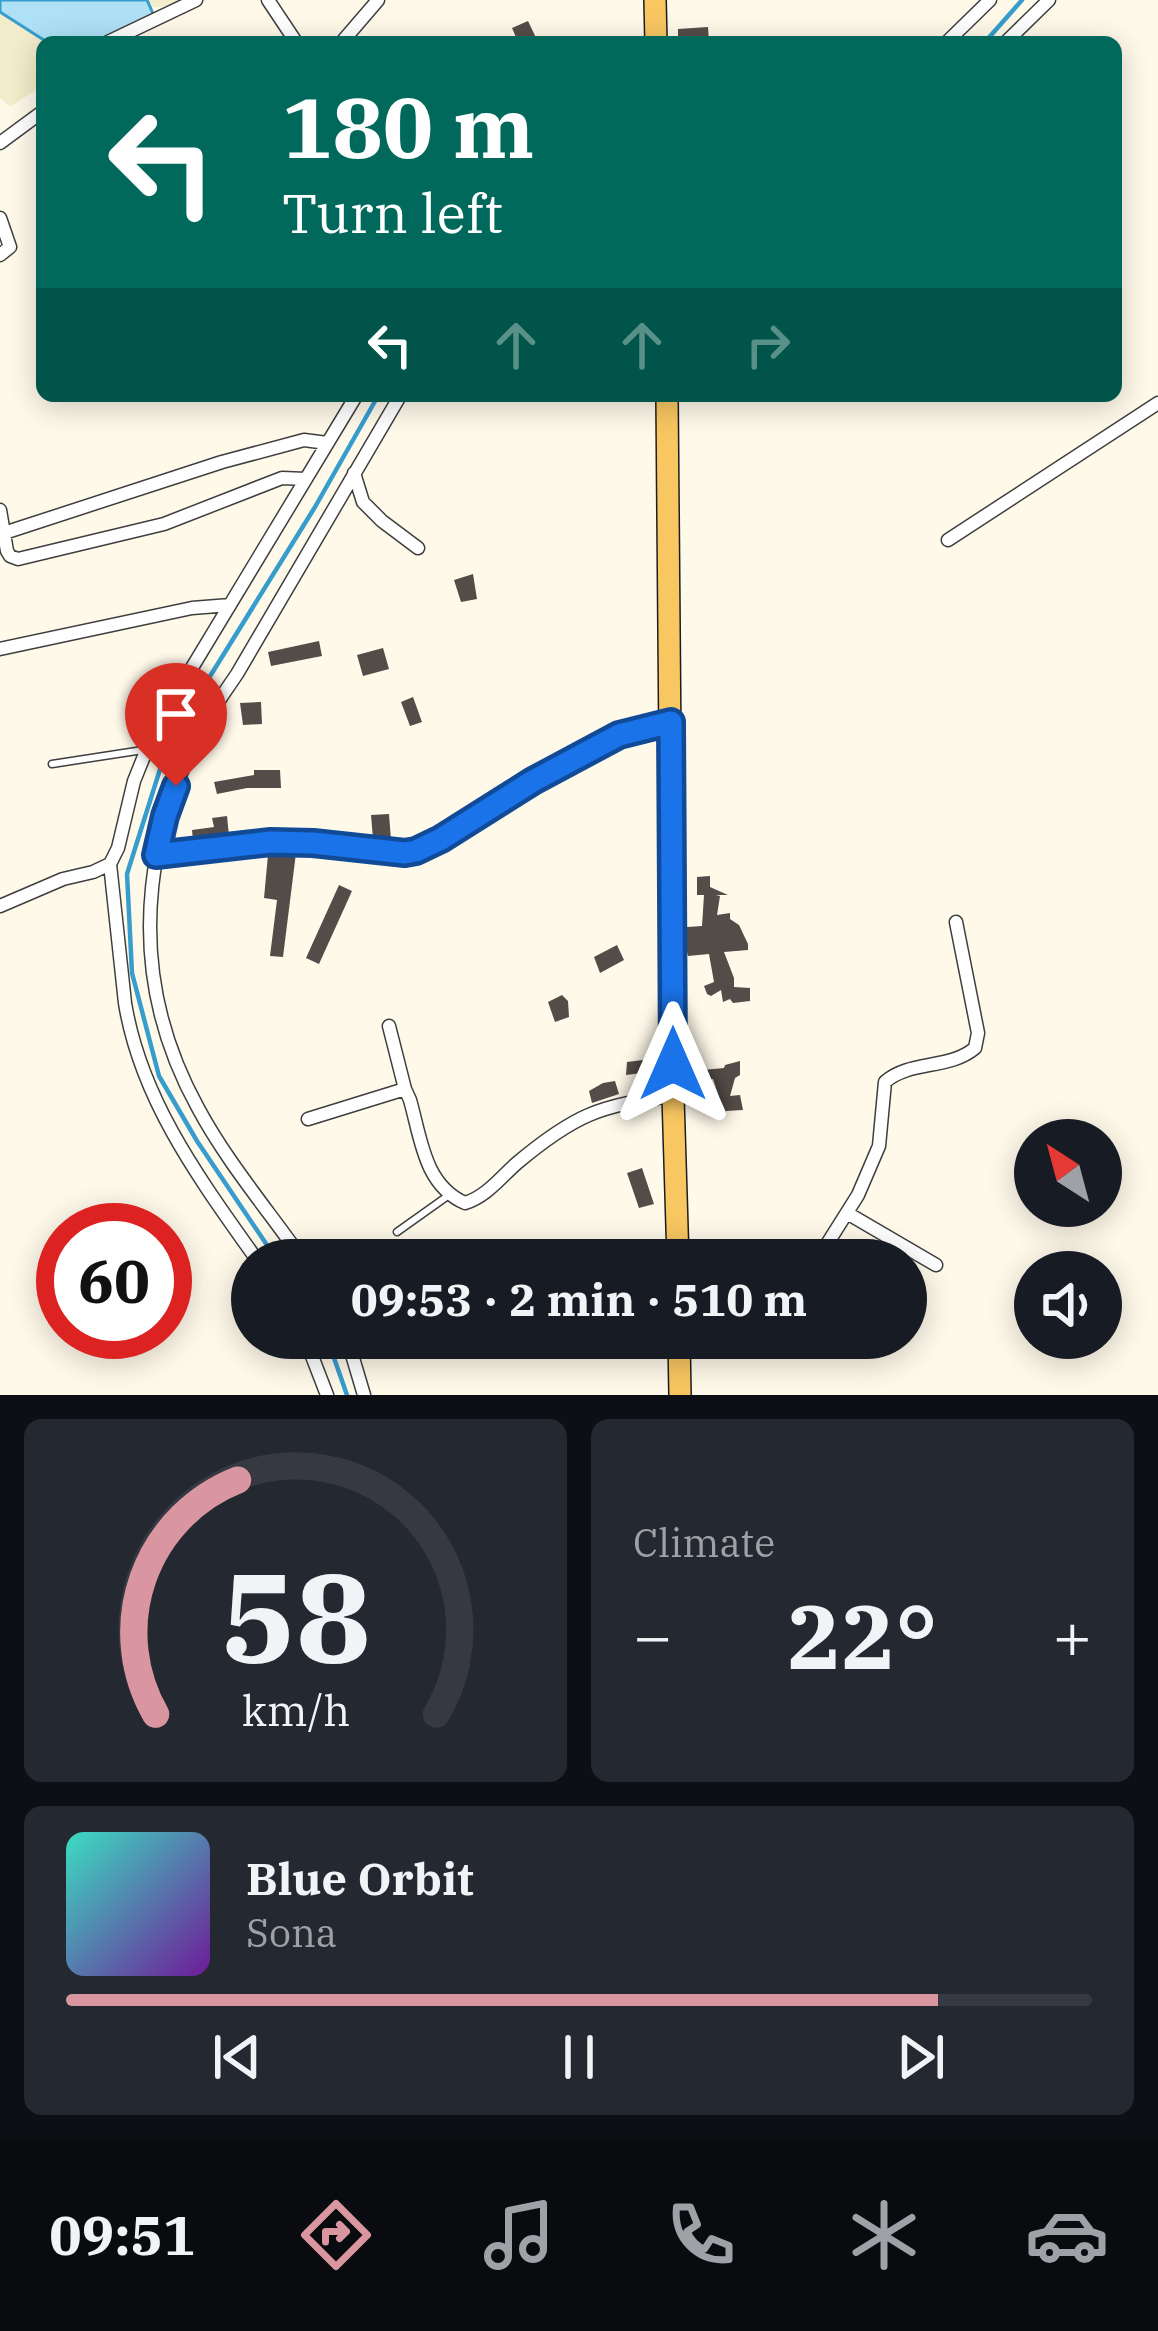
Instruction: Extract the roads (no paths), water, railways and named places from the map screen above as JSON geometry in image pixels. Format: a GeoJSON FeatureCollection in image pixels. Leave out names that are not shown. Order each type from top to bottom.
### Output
{"type":"FeatureCollection","features":[{"type":"Feature","properties":{"kind":"main road"},"geometry":{"type":"LineString","coordinates":[[655,0],[656,36]]}},
{"type":"Feature","properties":{"kind":"main road"},"geometry":{"type":"LineString","coordinates":[[667,402],[677,1239]]}},
{"type":"Feature","properties":{"kind":"main road"},"geometry":{"type":"LineString","coordinates":[[679,1359],[680,1395]]}},
{"type":"Feature","properties":{"kind":"street"},"geometry":{"type":"LineString","coordinates":[[121,36],[196,0]]}},
{"type":"Feature","properties":{"kind":"street"},"geometry":{"type":"LineString","coordinates":[[268,0],[292,36]]}},
{"type":"Feature","properties":{"kind":"street"},"geometry":{"type":"LineString","coordinates":[[347,36],[378,0]]}},
{"type":"Feature","properties":{"kind":"street"},"geometry":{"type":"LineString","coordinates":[[953,36],[990,0]]}},
{"type":"Feature","properties":{"kind":"street"},"geometry":{"type":"LineString","coordinates":[[1012,36],[1048,0]]}},
{"type":"Feature","properties":{"kind":"street"},"geometry":{"type":"LineString","coordinates":[[0,143],[36,116]]}},
{"type":"Feature","properties":{"kind":"street"},"geometry":{"type":"LineString","coordinates":[[0,218],[10,247],[0,255]]}},
{"type":"Feature","properties":{"kind":"street"},"geometry":{"type":"LineString","coordinates":[[0,906],[62,879],[93,872],[114,859],[134,781],[155,729],[352,402]]}},
{"type":"Feature","properties":{"kind":"street"},"geometry":{"type":"LineString","coordinates":[[288,1239],[206,1123],[175,1063],[154,985],[151,879],[165,816],[206,722],[396,402]]}},
{"type":"Feature","properties":{"kind":"street"},"geometry":{"type":"LineString","coordinates":[[948,540],[1158,403]]}},
{"type":"Feature","properties":{"kind":"street"},"geometry":{"type":"LineString","coordinates":[[4,533],[222,461],[293,442],[327,443]]}},
{"type":"Feature","properties":{"kind":"street"},"geometry":{"type":"LineString","coordinates":[[355,473],[363,502],[418,548]]}},
{"type":"Feature","properties":{"kind":"street"},"geometry":{"type":"LineString","coordinates":[[0,510],[10,556],[18,559],[164,524],[282,478],[306,479]]}},
{"type":"Feature","properties":{"kind":"street"},"geometry":{"type":"LineString","coordinates":[[0,649],[193,608],[230,605]]}},
{"type":"Feature","properties":{"kind":"street"},"geometry":{"type":"LineString","coordinates":[[156,855],[271,842],[416,851],[619,735],[671,722]]}},
{"type":"Feature","properties":{"kind":"street"},"geometry":{"type":"LineString","coordinates":[[110,864],[128,1024],[146,1080],[170,1130],[243,1239]]}},
{"type":"Feature","properties":{"kind":"street"},"geometry":{"type":"LineString","coordinates":[[830,1239],[858,1195],[879,1146],[885,1082],[899,1072],[958,1059],[975,1048],[978,1033],[956,922]]}},
{"type":"Feature","properties":{"kind":"street"},"geometry":{"type":"LineString","coordinates":[[389,1026],[433,1176],[449,1195],[465,1203],[544,1140],[585,1115],[673,1096]]}},
{"type":"Feature","properties":{"kind":"street"},"geometry":{"type":"LineString","coordinates":[[308,1119],[405,1089]]}},
{"type":"Feature","properties":{"kind":"street"},"geometry":{"type":"LineString","coordinates":[[847,1213],[936,1264]]}},
{"type":"Feature","properties":{"kind":"street"},"geometry":{"type":"LineString","coordinates":[[313,1359],[327,1395]]}},
{"type":"Feature","properties":{"kind":"street"},"geometry":{"type":"LineString","coordinates":[[353,1359],[364,1395]]}},
{"type":"Feature","properties":{"kind":"lane"},"geometry":{"type":"LineString","coordinates":[[52,764],[146,749]]}},
{"type":"Feature","properties":{"kind":"lane"},"geometry":{"type":"LineString","coordinates":[[397,1232],[449,1195]]}},
{"type":"Feature","properties":{"kind":"water"},"geometry":{"type":"Polygon","coordinates":[[[0,0],[147,0],[154,16],[112,36],[38,36],[0,12],[0,0]]]}},
{"type":"Feature","properties":{"kind":"waterway"},"geometry":{"type":"LineString","coordinates":[[990,36],[1022,0]]}},
{"type":"Feature","properties":{"kind":"waterway"},"geometry":{"type":"LineString","coordinates":[[263,1239],[159,1076],[132,973],[127,874],[168,744],[375,402]]}},
{"type":"Feature","properties":{"kind":"waterway"},"geometry":{"type":"LineString","coordinates":[[334,1359],[347,1395]]}}]}
